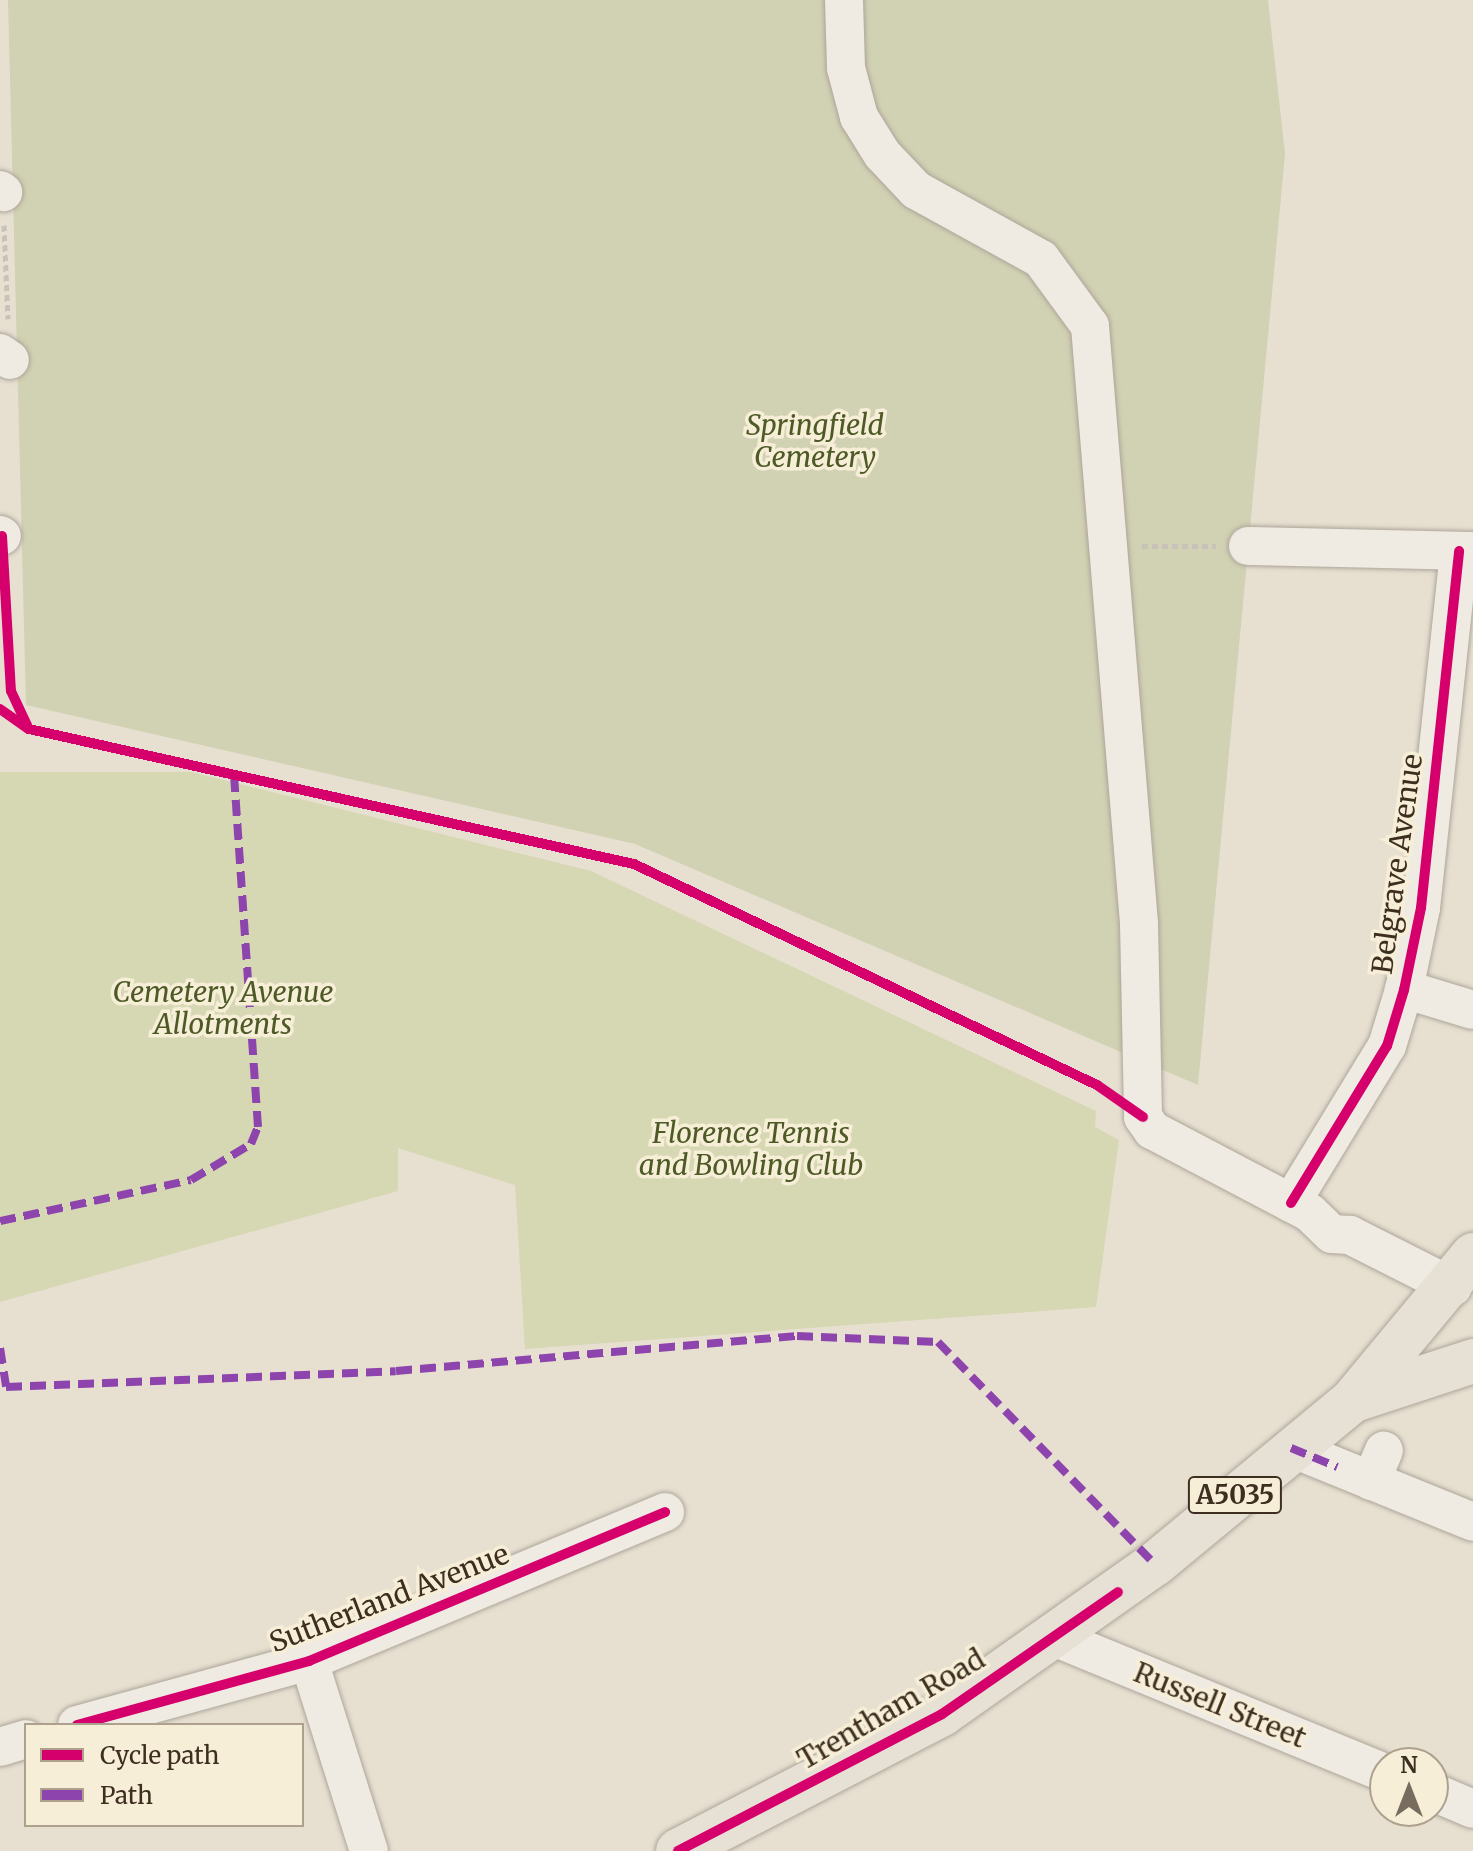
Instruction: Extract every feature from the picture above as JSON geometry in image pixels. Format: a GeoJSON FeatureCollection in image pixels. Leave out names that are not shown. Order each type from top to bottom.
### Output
{"type":"FeatureCollection","features":[{"type":"Feature","properties":{"kind":"main road","name":"Trentham Road"},"geometry":{"type":"LineString","coordinates":[[678,1851],[942,1714],[1056,1638],[1352,1401],[1466,1279]]}},
{"type":"Feature","properties":{"kind":"main road"},"geometry":{"type":"LineString","coordinates":[[1352,1401],[1473,1361]]}},
{"type":"Feature","properties":{"kind":"street"},"geometry":{"type":"LineString","coordinates":[[844,0],[846,68],[859,117],[882,154],[916,190],[1041,259],[1090,326],[1105,546],[1139,923],[1143,1117],[1152,1130],[1291,1203],[1322,1228],[1466,1279]]}},
{"type":"Feature","properties":{"kind":"street"},"geometry":{"type":"LineString","coordinates":[[1248,546],[1466,551]]}},
{"type":"Feature","properties":{"kind":"street","name":"Belgrave Avenue"},"geometry":{"type":"LineString","coordinates":[[1291,1203],[1387,1046],[1404,989],[1421,908],[1466,551]]}},
{"type":"Feature","properties":{"kind":"street"},"geometry":{"type":"LineString","coordinates":[[1404,989],[1473,1010]]}},
{"type":"Feature","properties":{"kind":"street"},"geometry":{"type":"LineString","coordinates":[[1291,1448],[1364,1466],[1473,1522]]}},
{"type":"Feature","properties":{"kind":"street","name":"Sutherland Avenue"},"geometry":{"type":"LineString","coordinates":[[84,1723],[309,1661],[665,1512]]}},
{"type":"Feature","properties":{"kind":"street","name":"Russell Street"},"geometry":{"type":"LineString","coordinates":[[1056,1638],[1369,1766]]}},
{"type":"Feature","properties":{"kind":"street","name":"Sutherland Avenue"},"geometry":{"type":"LineString","coordinates":[[309,1661],[369,1851]]}},
{"type":"Feature","properties":{"kind":"street"},"geometry":{"type":"LineString","coordinates":[[0,1747],[24,1740]]}},
{"type":"Feature","properties":{"kind":"street"},"geometry":{"type":"LineString","coordinates":[[1449,1799],[1473,1809]]}},
{"type":"Feature","properties":{"kind":"path"},"geometry":{"type":"LineString","coordinates":[[1,191],[5,356]]}},
{"type":"Feature","properties":{"kind":"path"},"geometry":{"type":"LineString","coordinates":[[1105,546],[1248,546]]}},
{"type":"Feature","properties":{"kind":"green space","name":"Springfield Cemetery"},"geometry":{"type":"Polygon","coordinates":[[[8,0],[1268,0],[1285,154],[1198,1085],[635,844],[26,705],[8,0]]]}},
{"type":"Feature","properties":{"kind":"green space"},"geometry":{"type":"Polygon","coordinates":[[[0,772],[191,772],[591,871],[1096,1111],[1095,1127],[1119,1140],[1096,1307],[525,1349],[515,1185],[398,1148],[398,1191],[0,1302],[0,772]]]}},
{"type":"Feature","properties":{"kind":"marked path"},"geometry":{"type":"LineString","coordinates":[[0,1221],[191,1180],[251,1144],[258,1127],[234,775]]}},
{"type":"Feature","properties":{"kind":"marked path"},"geometry":{"type":"LineString","coordinates":[[0,1348],[6,1387],[396,1371],[797,1336],[938,1342],[1155,1564]]}},
{"type":"Feature","properties":{"kind":"marked path"},"geometry":{"type":"LineString","coordinates":[[1291,1448],[1337,1467]]}},
{"type":"Feature","properties":{"kind":"cycle path"},"geometry":{"type":"LineString","coordinates":[[2,536],[11,691],[27,726]]}},
{"type":"Feature","properties":{"kind":"cycle path"},"geometry":{"type":"LineString","coordinates":[[1291,1203],[1387,1046],[1404,990],[1421,908],[1459,551]]}},
{"type":"Feature","properties":{"kind":"cycle path"},"geometry":{"type":"LineString","coordinates":[[0,709],[29,729],[634,864],[1097,1085],[1143,1117]]}},
{"type":"Feature","properties":{"kind":"cycle path"},"geometry":{"type":"LineString","coordinates":[[84,1723],[309,1661],[665,1512]]}},
{"type":"Feature","properties":{"kind":"cycle path"},"geometry":{"type":"LineString","coordinates":[[678,1851],[942,1714],[1118,1592]]}},
{"type":"Feature","properties":{"kind":"park label","name":"Cemetery Avenue Allotments"},"geometry":{"type":"Point","coordinates":[223,1008]}},
{"type":"Feature","properties":{"kind":"park label","name":"Florence Tennis and Bowling Club"},"geometry":{"type":"Point","coordinates":[751,1149]}}]}
